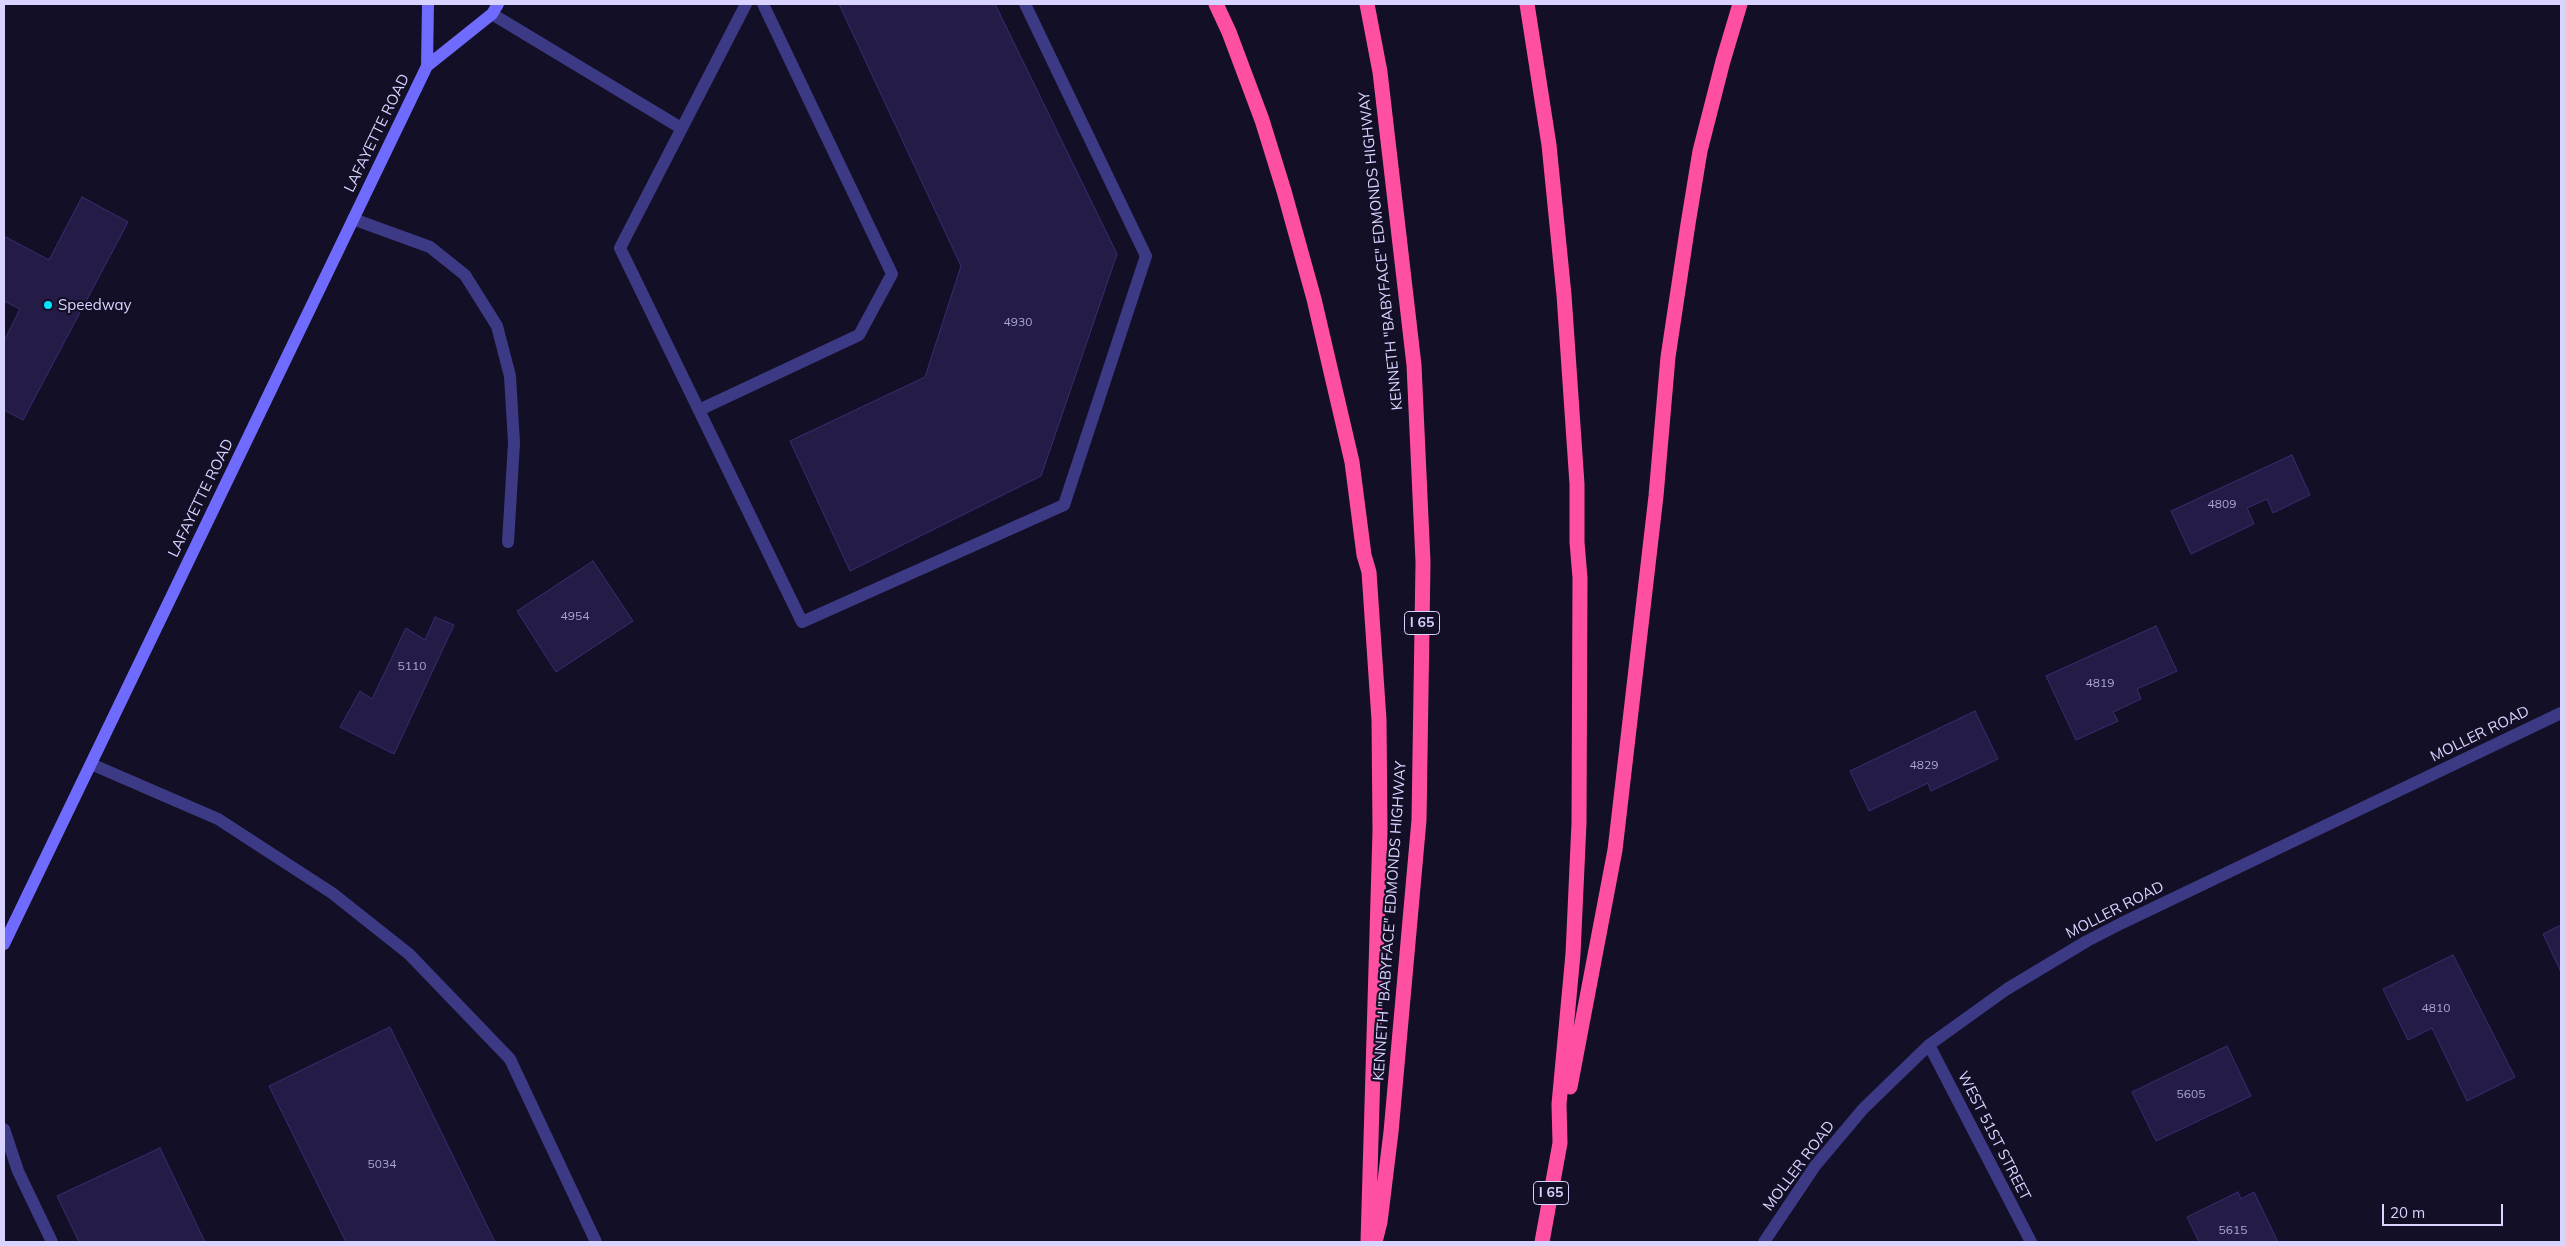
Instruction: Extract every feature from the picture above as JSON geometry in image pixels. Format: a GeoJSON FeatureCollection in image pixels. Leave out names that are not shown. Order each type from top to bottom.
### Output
{"type":"FeatureCollection","features":[{"type":"Feature","properties":{"kind":"highway"},"geometry":{"type":"LineString","coordinates":[[1216,4],[1229,32],[1262,120],[1314,299],[1352,462],[1364,555],[1369,572],[1380,720],[1380,831],[1368,1242]]}},
{"type":"Feature","properties":{"kind":"highway","name":"KENNETH \"BABYFACE\" EDMONDS HIGHWAY"},"geometry":{"type":"LineString","coordinates":[[1367,4],[1380,72],[1414,365],[1423,562],[1419,820],[1391,1132],[1380,1222],[1375,1242]]}},
{"type":"Feature","properties":{"kind":"highway","name":"I 65"},"geometry":{"type":"LineString","coordinates":[[1528,4],[1549,145],[1564,295],[1577,484],[1577,542],[1580,578],[1579,823],[1573,954],[1559,1104],[1560,1143],[1542,1242]]}},
{"type":"Feature","properties":{"kind":"highway"},"geometry":{"type":"LineString","coordinates":[[1560,1143],[1615,850],[1656,496],[1668,357],[1688,224],[1700,151],[1740,4]]}},
{"type":"Feature","properties":{"kind":"main road","name":"LAFAYETTE ROAD"},"geometry":{"type":"LineString","coordinates":[[427,66],[428,4]]}},
{"type":"Feature","properties":{"kind":"main road","name":"LAFAYETTE ROAD"},"geometry":{"type":"LineString","coordinates":[[4,944],[427,66],[495,9]]}},
{"type":"Feature","properties":{"kind":"street"},"geometry":{"type":"LineString","coordinates":[[746,4],[620,248],[802,622],[1064,505],[1146,256],[1025,4]]}},
{"type":"Feature","properties":{"kind":"street"},"geometry":{"type":"LineString","coordinates":[[699,410],[859,335],[892,274],[763,4]]}},
{"type":"Feature","properties":{"kind":"street"},"geometry":{"type":"LineString","coordinates":[[495,9],[681,128]]}},
{"type":"Feature","properties":{"kind":"street"},"geometry":{"type":"LineString","coordinates":[[353,219],[430,247],[465,275],[497,326],[510,376],[514,443],[508,542]]}},
{"type":"Feature","properties":{"kind":"street","name":"MOLLER ROAD"},"geometry":{"type":"LineString","coordinates":[[1764,1242],[1793,1196],[1826,1152],[1863,1109],[1929,1045],[2007,989],[2087,941],[2561,713]]}},
{"type":"Feature","properties":{"kind":"street"},"geometry":{"type":"LineString","coordinates":[[91,764],[218,819],[332,893],[409,954],[510,1059],[596,1242]]}},
{"type":"Feature","properties":{"kind":"street","name":"WEST 51ST STREET"},"geometry":{"type":"LineString","coordinates":[[1929,1045],[2031,1242]]}},
{"type":"Feature","properties":{"kind":"street"},"geometry":{"type":"LineString","coordinates":[[4,1129],[18,1171],[52,1242]]}},
{"type":"Feature","properties":{"kind":"building"},"geometry":{"type":"Polygon","coordinates":[[[839,4],[995,4],[1117,254],[1041,476],[850,571],[790,441],[925,377],[961,266],[839,4]]]}},
{"type":"Feature","properties":{"kind":"building","name":"Speedway"},"geometry":{"type":"Polygon","coordinates":[[[82,197],[128,222],[23,420],[4,410],[4,341],[20,309],[4,301],[4,236],[49,260],[82,197]]]}},
{"type":"Feature","properties":{"kind":"building"},"geometry":{"type":"Polygon","coordinates":[[[2292,455],[2310,495],[2273,513],[2267,499],[2247,508],[2254,524],[2191,554],[2171,511],[2292,455]]]}},
{"type":"Feature","properties":{"kind":"building"},"geometry":{"type":"Polygon","coordinates":[[[593,561],[633,621],[556,672],[517,611],[593,561]]]}},
{"type":"Feature","properties":{"kind":"building"},"geometry":{"type":"Polygon","coordinates":[[[435,617],[454,625],[394,754],[340,727],[360,691],[372,699],[406,628],[425,640],[435,617]]]}},
{"type":"Feature","properties":{"kind":"building"},"geometry":{"type":"Polygon","coordinates":[[[2156,626],[2177,671],[2137,689],[2141,699],[2113,712],[2118,721],[2076,740],[2046,676],[2156,626]]]}},
{"type":"Feature","properties":{"kind":"building"},"geometry":{"type":"Polygon","coordinates":[[[1975,711],[1998,759],[1931,791],[1928,783],[1869,811],[1850,771],[1975,711]]]}},
{"type":"Feature","properties":{"kind":"building"},"geometry":{"type":"Polygon","coordinates":[[[2561,925],[2561,972],[2543,934],[2561,925]]]}},
{"type":"Feature","properties":{"kind":"building"},"geometry":{"type":"Polygon","coordinates":[[[2453,955],[2515,1077],[2467,1101],[2432,1028],[2408,1040],[2383,989],[2453,955]]]}},
{"type":"Feature","properties":{"kind":"building"},"geometry":{"type":"Polygon","coordinates":[[[390,1027],[495,1242],[346,1242],[269,1086],[390,1027]]]}},
{"type":"Feature","properties":{"kind":"building"},"geometry":{"type":"Polygon","coordinates":[[[2227,1046],[2251,1096],[2156,1141],[2132,1092],[2227,1046]]]}},
{"type":"Feature","properties":{"kind":"building"},"geometry":{"type":"Polygon","coordinates":[[[160,1148],[205,1242],[79,1242],[57,1196],[160,1148]]]}},
{"type":"Feature","properties":{"kind":"building"},"geometry":{"type":"Polygon","coordinates":[[[2238,1192],[2241,1199],[2254,1192],[2278,1242],[2199,1242],[2187,1217],[2238,1192]]]}},
{"type":"Feature","properties":{"kind":"place","name":"Speedway"},"geometry":{"type":"Point","coordinates":[48,305]}}]}
